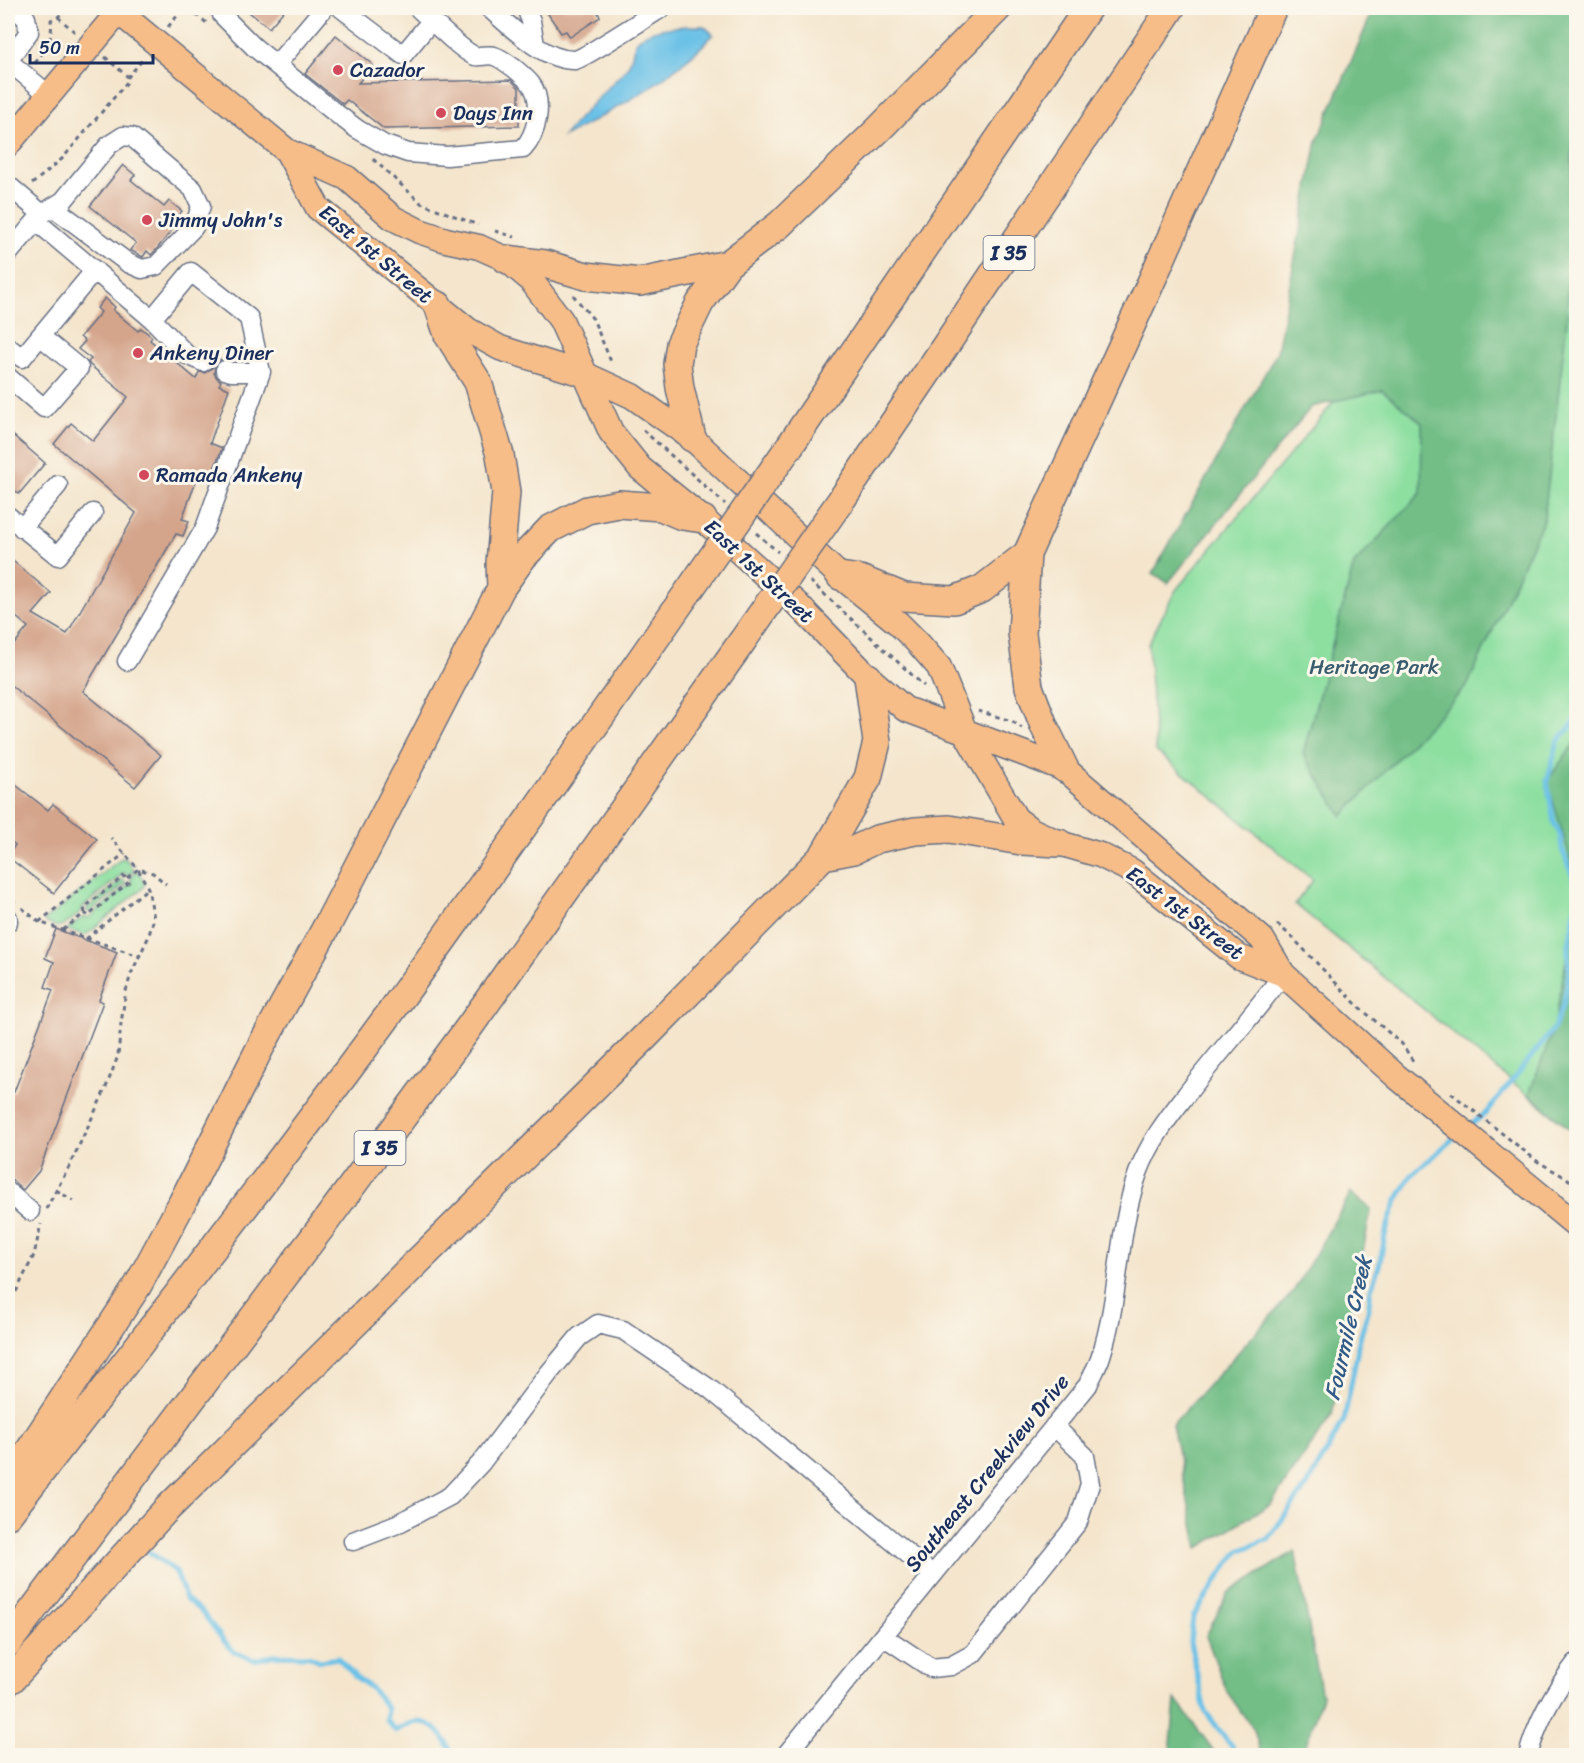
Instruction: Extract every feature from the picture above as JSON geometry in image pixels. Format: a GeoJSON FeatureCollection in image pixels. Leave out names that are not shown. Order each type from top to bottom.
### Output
{"type":"FeatureCollection","features":[{"type":"Feature","properties":{"kind":"highway"},"geometry":{"type":"LineString","coordinates":[[692,438],[680,388],[677,364],[681,344],[700,303],[728,264],[778,225],[879,129],[998,8]]}},
{"type":"Feature","properties":{"kind":"highway"},"geometry":{"type":"LineString","coordinates":[[8,1515],[238,1216],[385,1019],[537,808],[789,447],[1088,8]]}},
{"type":"Feature","properties":{"kind":"highway","name":"I 35"},"geometry":{"type":"LineString","coordinates":[[8,1643],[470,1026],[844,496],[1172,8]]}},
{"type":"Feature","properties":{"kind":"highway"},"geometry":{"type":"LineString","coordinates":[[1065,769],[1044,726],[1029,687],[1022,633],[1027,554],[1273,8]]}},
{"type":"Feature","properties":{"kind":"highway"},"geometry":{"type":"LineString","coordinates":[[506,259],[545,264],[586,276],[640,282],[728,264]]}},
{"type":"Feature","properties":{"kind":"highway"},"geometry":{"type":"LineString","coordinates":[[438,305],[448,335],[478,382],[500,455],[506,492],[500,563],[501,588]]}},
{"type":"Feature","properties":{"kind":"highway"},"geometry":{"type":"LineString","coordinates":[[8,1481],[138,1285],[501,588],[523,557],[550,529],[587,510],[619,504],[661,507],[682,516],[703,519]]}},
{"type":"Feature","properties":{"kind":"highway"},"geometry":{"type":"LineString","coordinates":[[840,576],[860,579],[904,597],[954,600],[982,589],[1027,554]]}},
{"type":"Feature","properties":{"kind":"highway"},"geometry":{"type":"LineString","coordinates":[[8,1681],[164,1512],[645,1037],[823,855],[868,777],[877,742],[868,677]]}},
{"type":"Feature","properties":{"kind":"highway"},"geometry":{"type":"LineString","coordinates":[[823,855],[854,850],[877,839],[915,831],[949,829],[1021,841],[1059,843]]}},
{"type":"Feature","properties":{"kind":"main road","name":"East 1st Street"},"geometry":{"type":"LineString","coordinates":[[118,9],[287,151],[347,178],[393,218],[419,231],[479,247],[506,259],[531,280],[561,320],[611,432],[640,468],[703,519],[796,603],[868,677],[905,709],[1065,769],[1262,939],[1283,974],[1396,1076],[1576,1225]]}},
{"type":"Feature","properties":{"kind":"main road"},"geometry":{"type":"LineString","coordinates":[[8,144],[118,9]]}},
{"type":"Feature","properties":{"kind":"main road","name":"East 1st Street"},"geometry":{"type":"LineString","coordinates":[[287,151],[318,208],[468,330],[500,348],[586,375],[632,396],[692,438],[840,576],[898,623],[939,668],[965,732],[1016,819],[1031,830],[1059,843],[1100,855],[1132,871],[1239,957],[1283,974]]}},
{"type":"Feature","properties":{"kind":"street"},"geometry":{"type":"LineString","coordinates":[[14,8],[26,18],[28,32],[8,60],[49,95]]}},
{"type":"Feature","properties":{"kind":"street"},"geometry":{"type":"LineString","coordinates":[[221,8],[222,15],[234,29],[276,65],[357,129],[385,145],[408,153],[447,156],[523,149],[530,142],[537,126],[536,95],[532,86],[500,58],[493,55],[475,56],[418,8]]}},
{"type":"Feature","properties":{"kind":"street"},"geometry":{"type":"LineString","coordinates":[[276,65],[324,8]]}},
{"type":"Feature","properties":{"kind":"street"},"geometry":{"type":"LineString","coordinates":[[489,8],[540,50],[557,57],[577,60],[663,8]]}},
{"type":"Feature","properties":{"kind":"street"},"geometry":{"type":"LineString","coordinates":[[353,11],[403,55],[432,20]]}},
{"type":"Feature","properties":{"kind":"street"},"geometry":{"type":"LineString","coordinates":[[528,13],[535,45]]}},
{"type":"Feature","properties":{"kind":"street"},"geometry":{"type":"LineString","coordinates":[[8,254],[44,214],[63,201],[109,145],[123,136],[132,137],[193,189],[201,206],[194,227],[156,266],[142,269],[44,214],[14,190]]}},
{"type":"Feature","properties":{"kind":"street"},"geometry":{"type":"LineString","coordinates":[[44,214],[95,270],[152,319],[187,355],[202,362]]}},
{"type":"Feature","properties":{"kind":"street"},"geometry":{"type":"LineString","coordinates":[[40,336],[79,368],[44,408],[8,376],[15,352],[40,336],[95,270]]}},
{"type":"Feature","properties":{"kind":"street"},"geometry":{"type":"LineString","coordinates":[[127,661],[205,528],[261,372],[249,318],[191,272],[152,319]]}},
{"type":"Feature","properties":{"kind":"street"},"geometry":{"type":"LineString","coordinates":[[225,370],[261,372]]}},
{"type":"Feature","properties":{"kind":"street"},"geometry":{"type":"LineString","coordinates":[[22,528],[58,485]]}},
{"type":"Feature","properties":{"kind":"street"},"geometry":{"type":"LineString","coordinates":[[8,516],[58,556],[93,513]]}},
{"type":"Feature","properties":{"kind":"street","name":"Southeast Creekview Drive"},"geometry":{"type":"LineString","coordinates":[[785,1755],[1088,1385],[1101,1358],[1112,1314],[1128,1207],[1148,1149],[1198,1079],[1262,1004],[1283,974]]}},
{"type":"Feature","properties":{"kind":"street"},"geometry":{"type":"LineString","coordinates":[[8,1192],[39,1215]]}},
{"type":"Feature","properties":{"kind":"street"},"geometry":{"type":"LineString","coordinates":[[353,1541],[397,1524],[450,1496],[481,1463],[579,1337],[598,1324],[624,1330],[710,1389],[932,1574]]}},
{"type":"Feature","properties":{"kind":"street"},"geometry":{"type":"LineString","coordinates":[[883,1636],[931,1668],[951,1666],[973,1654],[1078,1522],[1090,1484],[1085,1456],[1054,1426]]}},
{"type":"Feature","properties":{"kind":"street"},"geometry":{"type":"LineString","coordinates":[[1528,1755],[1546,1708],[1576,1663]]}},
{"type":"Feature","properties":{"kind":"path"},"geometry":{"type":"LineString","coordinates":[[8,93],[48,47],[52,29],[51,20],[67,8]]}},
{"type":"Feature","properties":{"kind":"path"},"geometry":{"type":"LineString","coordinates":[[14,190],[70,151],[128,81],[128,77],[181,8],[188,8]]}},
{"type":"Feature","properties":{"kind":"path"},"geometry":{"type":"LineString","coordinates":[[8,1308],[34,1255],[39,1215],[69,1167],[105,1090],[118,1056],[123,1007],[131,974],[148,938],[154,918],[148,888],[138,869],[111,838]]}},
{"type":"Feature","properties":{"kind":"path"},"geometry":{"type":"LineString","coordinates":[[39,922],[125,853]]}},
{"type":"Feature","properties":{"kind":"path"},"geometry":{"type":"LineString","coordinates":[[85,913],[84,908],[124,876],[127,878],[138,869]]}},
{"type":"Feature","properties":{"kind":"path"},"geometry":{"type":"LineString","coordinates":[[138,869],[153,873],[166,884]]}},
{"type":"Feature","properties":{"kind":"path"},"geometry":{"type":"LineString","coordinates":[[85,913],[88,916],[129,882],[127,878]]}},
{"type":"Feature","properties":{"kind":"path"},"geometry":{"type":"LineString","coordinates":[[86,939],[148,888]]}},
{"type":"Feature","properties":{"kind":"path"},"geometry":{"type":"LineString","coordinates":[[8,895],[39,922],[139,956]]}},
{"type":"Feature","properties":{"kind":"path"},"geometry":{"type":"LineString","coordinates":[[63,930],[85,913]]}},
{"type":"Feature","properties":{"kind":"path"},"geometry":{"type":"LineString","coordinates":[[1444,1088],[1537,1161],[1576,1186]]}},
{"type":"Feature","properties":{"kind":"path"},"geometry":{"type":"LineString","coordinates":[[56,1190],[74,1201]]}},
{"type":"Feature","properties":{"kind":"green space"},"geometry":{"type":"Polygon","coordinates":[[[1374,8],[1576,8],[1567,320],[1544,519],[1467,686],[1342,816],[1303,754],[1354,564],[1421,493],[1422,423],[1382,390],[1311,407],[1168,583],[1153,573],[1277,352],[1317,141],[1374,8]]]}},
{"type":"Feature","properties":{"kind":"green space","name":"Heritage Park"},"geometry":{"type":"Polygon","coordinates":[[[1576,95],[1576,1134],[1295,904],[1313,880],[1156,751],[1148,644],[1176,590],[1360,371],[1576,95]]]}},
{"type":"Feature","properties":{"kind":"green space"},"geometry":{"type":"Polygon","coordinates":[[[1576,741],[1576,878],[1547,781],[1576,741]]]}},
{"type":"Feature","properties":{"kind":"green space"},"geometry":{"type":"Polygon","coordinates":[[[122,858],[126,859],[134,870],[128,875],[124,873],[82,908],[81,912],[68,923],[55,926],[44,921],[122,858]]]}},
{"type":"Feature","properties":{"kind":"green space"},"geometry":{"type":"Polygon","coordinates":[[[138,871],[145,884],[143,888],[87,934],[68,930],[84,917],[89,918],[131,883],[131,878],[138,871]]]}},
{"type":"Feature","properties":{"kind":"green space"},"geometry":{"type":"Polygon","coordinates":[[[123,879],[126,883],[89,913],[86,909],[123,879]]]}},
{"type":"Feature","properties":{"kind":"green space"},"geometry":{"type":"Polygon","coordinates":[[[1576,905],[1576,1134],[1529,1094],[1554,1028],[1576,905]]]}},
{"type":"Feature","properties":{"kind":"green space"},"geometry":{"type":"Polygon","coordinates":[[[1351,1193],[1371,1209],[1332,1415],[1271,1504],[1198,1548],[1172,1425],[1293,1292],[1351,1193]]]}},
{"type":"Feature","properties":{"kind":"green space"},"geometry":{"type":"Polygon","coordinates":[[[1295,1551],[1322,1696],[1303,1755],[1261,1755],[1254,1730],[1227,1692],[1206,1636],[1228,1593],[1295,1551]]]}},
{"type":"Feature","properties":{"kind":"green space"},"geometry":{"type":"Polygon","coordinates":[[[1175,1699],[1217,1755],[1170,1755],[1175,1699]]]}},
{"type":"Feature","properties":{"kind":"water"},"geometry":{"type":"Polygon","coordinates":[[[704,26],[713,34],[672,72],[626,102],[562,138],[625,70],[636,43],[641,37],[663,29],[704,26]]]}},
{"type":"Feature","properties":{"kind":"building"},"geometry":{"type":"Polygon","coordinates":[[[244,8],[286,8],[269,28],[244,8]]]}},
{"type":"Feature","properties":{"kind":"building"},"geometry":{"type":"Polygon","coordinates":[[[544,8],[596,8],[600,17],[570,37],[566,31],[561,33],[544,8]]]}},
{"type":"Feature","properties":{"kind":"building","name":"Days Inn"},"geometry":{"type":"Polygon","coordinates":[[[336,35],[373,65],[358,83],[511,80],[519,88],[519,126],[384,129],[347,100],[343,104],[305,74],[336,35]]]}},
{"type":"Feature","properties":{"kind":"building"},"geometry":{"type":"Polygon","coordinates":[[[123,165],[135,175],[131,180],[164,207],[169,201],[182,211],[176,218],[179,221],[151,255],[147,251],[143,257],[130,250],[136,243],[90,206],[123,165]]]}},
{"type":"Feature","properties":{"kind":"building","name":"Ramada Ankeny"},"geometry":{"type":"Polygon","coordinates":[[[105,298],[115,307],[113,310],[138,331],[141,328],[152,337],[150,340],[196,379],[199,372],[205,373],[213,367],[213,356],[221,360],[215,366],[214,373],[221,381],[219,385],[229,389],[210,443],[222,448],[211,477],[199,473],[182,519],[189,521],[183,536],[176,534],[83,691],[161,755],[135,787],[8,683],[8,652],[28,627],[8,610],[8,557],[51,593],[33,614],[67,634],[136,513],[54,444],[71,423],[93,441],[128,397],[90,365],[88,362],[91,359],[78,349],[85,341],[80,337],[101,312],[97,308],[105,298]]]}},
{"type":"Feature","properties":{"kind":"building"},"geometry":{"type":"Polygon","coordinates":[[[8,431],[45,463],[19,494],[8,485],[8,431]]]}},
{"type":"Feature","properties":{"kind":"building"},"geometry":{"type":"Polygon","coordinates":[[[8,779],[48,810],[53,804],[97,839],[54,893],[8,857],[15,845],[8,838],[8,779]]]}},
{"type":"Feature","properties":{"kind":"building"},"geometry":{"type":"Polygon","coordinates":[[[56,929],[117,952],[99,1000],[103,1002],[39,1171],[23,1190],[8,1176],[8,1104],[53,990],[45,987],[54,962],[45,958],[56,929]]]}},
{"type":"Feature","properties":{"kind":"waterway","name":"Fourmile Creek"},"geometry":{"type":"LineString","coordinates":[[1576,717],[1576,721],[1558,741],[1547,781],[1554,823],[1560,834],[1562,849],[1576,884]]}},
{"type":"Feature","properties":{"kind":"waterway","name":"Fourmile Creek"},"geometry":{"type":"LineString","coordinates":[[1468,1127],[1487,1112],[1554,1028],[1564,1002],[1569,971],[1568,950],[1576,906]]}},
{"type":"Feature","properties":{"kind":"waterway","name":"Fourmile Creek"},"geometry":{"type":"LineString","coordinates":[[1239,1756],[1205,1711],[1190,1642],[1193,1617],[1239,1551],[1268,1539],[1310,1481],[1344,1420],[1371,1289],[1396,1202],[1411,1176],[1456,1136]]}},
{"type":"Feature","properties":{"kind":"waterway"},"geometry":{"type":"LineString","coordinates":[[148,1551],[176,1572],[186,1599],[202,1612],[234,1652],[255,1660],[274,1655],[309,1656],[320,1661],[338,1658],[356,1677],[371,1688],[387,1708],[386,1720],[396,1731],[413,1722],[425,1723],[436,1729],[448,1744],[453,1756]]}},
{"type":"Feature","properties":{"kind":"place","name":"Cazador"},"geometry":{"type":"Point","coordinates":[338,70]}},
{"type":"Feature","properties":{"kind":"place","name":"Days Inn"},"geometry":{"type":"Point","coordinates":[441,113]}},
{"type":"Feature","properties":{"kind":"place","name":"Jimmy John's"},"geometry":{"type":"Point","coordinates":[147,220]}},
{"type":"Feature","properties":{"kind":"place","name":"Ankeny Diner"},"geometry":{"type":"Point","coordinates":[138,353]}},
{"type":"Feature","properties":{"kind":"place","name":"Ramada Ankeny"},"geometry":{"type":"Point","coordinates":[144,475]}}]}
